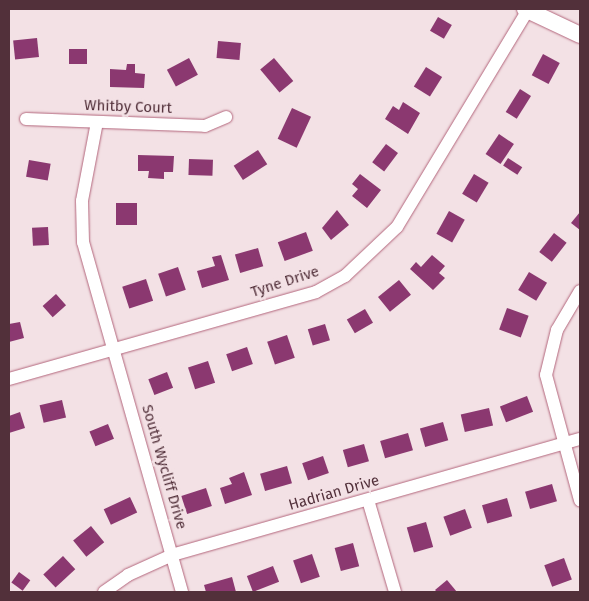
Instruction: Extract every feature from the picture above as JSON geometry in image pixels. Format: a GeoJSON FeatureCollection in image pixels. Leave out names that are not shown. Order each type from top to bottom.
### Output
{"type":"FeatureCollection","features":[{"type":"Feature","properties":{"kind":"street"},"geometry":{"type":"LineString","coordinates":[[526,10],[580,35]]}},
{"type":"Feature","properties":{"kind":"street","name":"Tyne Drive"},"geometry":{"type":"LineString","coordinates":[[9,379],[316,292],[361,264],[397,227],[526,10]]}},
{"type":"Feature","properties":{"kind":"street","name":"Whitby Court"},"geometry":{"type":"LineString","coordinates":[[26,119],[205,126],[226,118]]}},
{"type":"Feature","properties":{"kind":"street","name":"South Wycliff Drive"},"geometry":{"type":"LineString","coordinates":[[97,122],[81,222],[113,351],[182,592]]}},
{"type":"Feature","properties":{"kind":"street"},"geometry":{"type":"LineString","coordinates":[[580,291],[557,330],[547,365],[564,443],[580,500]]}},
{"type":"Feature","properties":{"kind":"street","name":"Hadrian Drive"},"geometry":{"type":"LineString","coordinates":[[104,592],[128,575],[172,555],[580,439]]}},
{"type":"Feature","properties":{"kind":"street"},"geometry":{"type":"LineString","coordinates":[[368,500],[394,592]]}},
{"type":"Feature","properties":{"kind":"building"},"geometry":{"type":"Polygon","coordinates":[[[438,17],[452,25],[444,39],[430,31],[438,17]]]}},
{"type":"Feature","properties":{"kind":"building"},"geometry":{"type":"Polygon","coordinates":[[[37,38],[39,57],[15,59],[13,41],[37,38]]]}},
{"type":"Feature","properties":{"kind":"building"},"geometry":{"type":"Polygon","coordinates":[[[218,41],[241,43],[239,60],[217,58],[218,41]]]}},
{"type":"Feature","properties":{"kind":"building"},"geometry":{"type":"Polygon","coordinates":[[[69,49],[87,49],[87,64],[69,64],[69,49]]]}},
{"type":"Feature","properties":{"kind":"building"},"geometry":{"type":"Polygon","coordinates":[[[543,54],[560,63],[549,84],[532,75],[543,54]]]}},
{"type":"Feature","properties":{"kind":"building"},"geometry":{"type":"Polygon","coordinates":[[[189,58],[198,75],[176,87],[167,70],[189,58]]]}},
{"type":"Feature","properties":{"kind":"building"},"geometry":{"type":"Polygon","coordinates":[[[274,58],[293,81],[279,93],[260,70],[274,58]]]}},
{"type":"Feature","properties":{"kind":"building"},"geometry":{"type":"Polygon","coordinates":[[[127,64],[135,64],[135,73],[145,74],[144,88],[110,87],[110,69],[126,70],[127,64]]]}},
{"type":"Feature","properties":{"kind":"building"},"geometry":{"type":"Polygon","coordinates":[[[426,67],[442,77],[430,97],[414,87],[426,67]]]}},
{"type":"Feature","properties":{"kind":"building"},"geometry":{"type":"Polygon","coordinates":[[[520,89],[531,96],[517,119],[506,112],[520,89]]]}},
{"type":"Feature","properties":{"kind":"building"},"geometry":{"type":"Polygon","coordinates":[[[403,102],[420,113],[408,134],[385,119],[393,106],[399,110],[403,102]]]}},
{"type":"Feature","properties":{"kind":"building"},"geometry":{"type":"Polygon","coordinates":[[[292,108],[311,117],[297,148],[278,139],[292,108]]]}},
{"type":"Feature","properties":{"kind":"building"},"geometry":{"type":"Polygon","coordinates":[[[499,134],[514,144],[501,164],[486,154],[499,134]]]}},
{"type":"Feature","properties":{"kind":"building"},"geometry":{"type":"Polygon","coordinates":[[[386,144],[398,153],[384,171],[372,162],[386,144]]]}},
{"type":"Feature","properties":{"kind":"building"},"geometry":{"type":"Polygon","coordinates":[[[258,150],[267,164],[243,180],[234,166],[258,150]]]}},
{"type":"Feature","properties":{"kind":"building"},"geometry":{"type":"Polygon","coordinates":[[[138,155],[174,156],[173,172],[164,172],[164,179],[148,178],[149,171],[138,171],[138,155]]]}},
{"type":"Feature","properties":{"kind":"building"},"geometry":{"type":"Polygon","coordinates":[[[508,158],[522,167],[517,175],[503,166],[508,158]]]}},
{"type":"Feature","properties":{"kind":"building"},"geometry":{"type":"Polygon","coordinates":[[[189,159],[213,160],[212,176],[188,175],[189,159]]]}},
{"type":"Feature","properties":{"kind":"building"},"geometry":{"type":"Polygon","coordinates":[[[29,160],[51,164],[48,181],[26,177],[29,160]]]}},
{"type":"Feature","properties":{"kind":"building"},"geometry":{"type":"Polygon","coordinates":[[[360,174],[381,190],[367,208],[352,196],[358,189],[352,184],[360,174]]]}},
{"type":"Feature","properties":{"kind":"building"},"geometry":{"type":"Polygon","coordinates":[[[474,174],[489,183],[477,202],[462,194],[474,174]]]}},
{"type":"Feature","properties":{"kind":"building"},"geometry":{"type":"Polygon","coordinates":[[[116,203],[137,203],[137,225],[116,225],[116,203]]]}},
{"type":"Feature","properties":{"kind":"building"},"geometry":{"type":"Polygon","coordinates":[[[337,210],[349,225],[331,240],[322,228],[337,210]]]}},
{"type":"Feature","properties":{"kind":"building"},"geometry":{"type":"Polygon","coordinates":[[[449,211],[465,220],[452,242],[436,234],[449,211]]]}},
{"type":"Feature","properties":{"kind":"building"},"geometry":{"type":"Polygon","coordinates":[[[580,212],[580,230],[571,223],[580,212]]]}},
{"type":"Feature","properties":{"kind":"building"},"geometry":{"type":"Polygon","coordinates":[[[48,227],[49,245],[33,246],[32,228],[48,227]]]}},
{"type":"Feature","properties":{"kind":"building"},"geometry":{"type":"Polygon","coordinates":[[[306,232],[313,251],[285,261],[278,242],[306,232]]]}},
{"type":"Feature","properties":{"kind":"building"},"geometry":{"type":"Polygon","coordinates":[[[554,233],[567,243],[552,262],[539,252],[554,233]]]}},
{"type":"Feature","properties":{"kind":"building"},"geometry":{"type":"Polygon","coordinates":[[[258,248],[263,266],[240,273],[235,255],[258,248]]]}},
{"type":"Feature","properties":{"kind":"building"},"geometry":{"type":"Polygon","coordinates":[[[221,255],[229,280],[202,288],[197,271],[215,266],[212,257],[221,255]]]}},
{"type":"Feature","properties":{"kind":"building"},"geometry":{"type":"Polygon","coordinates":[[[432,255],[445,266],[439,273],[445,278],[433,290],[410,269],[416,262],[421,267],[432,255]]]}},
{"type":"Feature","properties":{"kind":"building"},"geometry":{"type":"Polygon","coordinates":[[[178,267],[186,290],[166,297],[158,274],[178,267]]]}},
{"type":"Feature","properties":{"kind":"building"},"geometry":{"type":"Polygon","coordinates":[[[529,272],[547,283],[536,301],[518,290],[529,272]]]}},
{"type":"Feature","properties":{"kind":"building"},"geometry":{"type":"Polygon","coordinates":[[[146,279],[153,301],[129,309],[122,287],[146,279]]]}},
{"type":"Feature","properties":{"kind":"building"},"geometry":{"type":"Polygon","coordinates":[[[399,280],[411,295],[390,312],[378,297],[399,280]]]}},
{"type":"Feature","properties":{"kind":"building"},"geometry":{"type":"Polygon","coordinates":[[[56,294],[66,305],[53,317],[43,306],[56,294]]]}},
{"type":"Feature","properties":{"kind":"building"},"geometry":{"type":"Polygon","coordinates":[[[507,308],[529,316],[521,337],[499,330],[507,308]]]}},
{"type":"Feature","properties":{"kind":"building"},"geometry":{"type":"Polygon","coordinates":[[[365,309],[373,323],[355,333],[347,320],[365,309]]]}},
{"type":"Feature","properties":{"kind":"building"},"geometry":{"type":"Polygon","coordinates":[[[20,322],[24,338],[9,342],[9,324],[20,322]]]}},
{"type":"Feature","properties":{"kind":"building"},"geometry":{"type":"Polygon","coordinates":[[[325,324],[330,340],[313,346],[308,329],[325,324]]]}},
{"type":"Feature","properties":{"kind":"building"},"geometry":{"type":"Polygon","coordinates":[[[287,335],[295,358],[275,365],[267,342],[287,335]]]}},
{"type":"Feature","properties":{"kind":"building"},"geometry":{"type":"Polygon","coordinates":[[[247,347],[253,364],[232,371],[226,354],[247,347]]]}},
{"type":"Feature","properties":{"kind":"building"},"geometry":{"type":"Polygon","coordinates":[[[208,361],[215,383],[195,389],[188,367],[208,361]]]}},
{"type":"Feature","properties":{"kind":"building"},"geometry":{"type":"Polygon","coordinates":[[[167,372],[173,388],[154,395],[148,379],[167,372]]]}},
{"type":"Feature","properties":{"kind":"building"},"geometry":{"type":"Polygon","coordinates":[[[527,396],[533,412],[506,422],[500,406],[527,396]]]}},
{"type":"Feature","properties":{"kind":"building"},"geometry":{"type":"Polygon","coordinates":[[[62,400],[66,418],[44,423],[40,405],[62,400]]]}},
{"type":"Feature","properties":{"kind":"building"},"geometry":{"type":"Polygon","coordinates":[[[489,408],[493,426],[465,432],[461,415],[489,408]]]}},
{"type":"Feature","properties":{"kind":"building"},"geometry":{"type":"Polygon","coordinates":[[[20,412],[25,428],[9,433],[9,416],[20,412]]]}},
{"type":"Feature","properties":{"kind":"building"},"geometry":{"type":"Polygon","coordinates":[[[443,422],[448,440],[425,447],[420,429],[443,422]]]}},
{"type":"Feature","properties":{"kind":"building"},"geometry":{"type":"Polygon","coordinates":[[[108,424],[114,439],[95,446],[89,431],[108,424]]]}},
{"type":"Feature","properties":{"kind":"building"},"geometry":{"type":"Polygon","coordinates":[[[408,433],[413,450],[385,458],[380,441],[408,433]]]}},
{"type":"Feature","properties":{"kind":"building"},"geometry":{"type":"Polygon","coordinates":[[[364,444],[369,461],[348,467],[343,450],[364,444]]]}},
{"type":"Feature","properties":{"kind":"building"},"geometry":{"type":"Polygon","coordinates":[[[323,456],[329,473],[308,480],[302,463],[323,456]]]}},
{"type":"Feature","properties":{"kind":"building"},"geometry":{"type":"Polygon","coordinates":[[[287,466],[292,483],[265,491],[260,474],[287,466]]]}},
{"type":"Feature","properties":{"kind":"building"},"geometry":{"type":"Polygon","coordinates":[[[244,472],[252,495],[225,504],[220,488],[232,484],[229,478],[244,472]]]}},
{"type":"Feature","properties":{"kind":"building"},"geometry":{"type":"Polygon","coordinates":[[[552,484],[557,501],[530,509],[525,492],[552,484]]]}},
{"type":"Feature","properties":{"kind":"building"},"geometry":{"type":"Polygon","coordinates":[[[206,488],[212,506],[187,514],[181,496],[206,488]]]}},
{"type":"Feature","properties":{"kind":"building"},"geometry":{"type":"Polygon","coordinates":[[[130,497],[137,512],[111,525],[104,509],[130,497]]]}},
{"type":"Feature","properties":{"kind":"building"},"geometry":{"type":"Polygon","coordinates":[[[507,498],[512,516],[487,523],[482,505],[507,498]]]}},
{"type":"Feature","properties":{"kind":"building"},"geometry":{"type":"Polygon","coordinates":[[[465,509],[472,528],[450,536],[443,517],[465,509]]]}},
{"type":"Feature","properties":{"kind":"building"},"geometry":{"type":"Polygon","coordinates":[[[426,522],[433,547],[414,553],[407,528],[426,522]]]}},
{"type":"Feature","properties":{"kind":"building"},"geometry":{"type":"Polygon","coordinates":[[[91,526],[104,542],[86,557],[73,540],[91,526]]]}},
{"type":"Feature","properties":{"kind":"building"},"geometry":{"type":"Polygon","coordinates":[[[353,543],[359,566],[341,571],[335,548],[353,543]]]}},
{"type":"Feature","properties":{"kind":"building"},"geometry":{"type":"Polygon","coordinates":[[[312,554],[320,577],[301,583],[293,561],[312,554]]]}},
{"type":"Feature","properties":{"kind":"building"},"geometry":{"type":"Polygon","coordinates":[[[63,556],[75,569],[56,588],[43,574],[63,556]]]}},
{"type":"Feature","properties":{"kind":"building"},"geometry":{"type":"Polygon","coordinates":[[[564,558],[572,580],[552,587],[544,565],[564,558]]]}},
{"type":"Feature","properties":{"kind":"building"},"geometry":{"type":"Polygon","coordinates":[[[273,566],[279,582],[253,592],[247,576],[273,566]]]}},
{"type":"Feature","properties":{"kind":"building"},"geometry":{"type":"Polygon","coordinates":[[[19,572],[30,580],[23,591],[11,583],[19,572]]]}},
{"type":"Feature","properties":{"kind":"building"},"geometry":{"type":"Polygon","coordinates":[[[232,577],[236,592],[206,592],[204,585],[232,577]]]}},
{"type":"Feature","properties":{"kind":"building"},"geometry":{"type":"Polygon","coordinates":[[[447,580],[457,592],[437,592],[435,590],[447,580]]]}}]}
